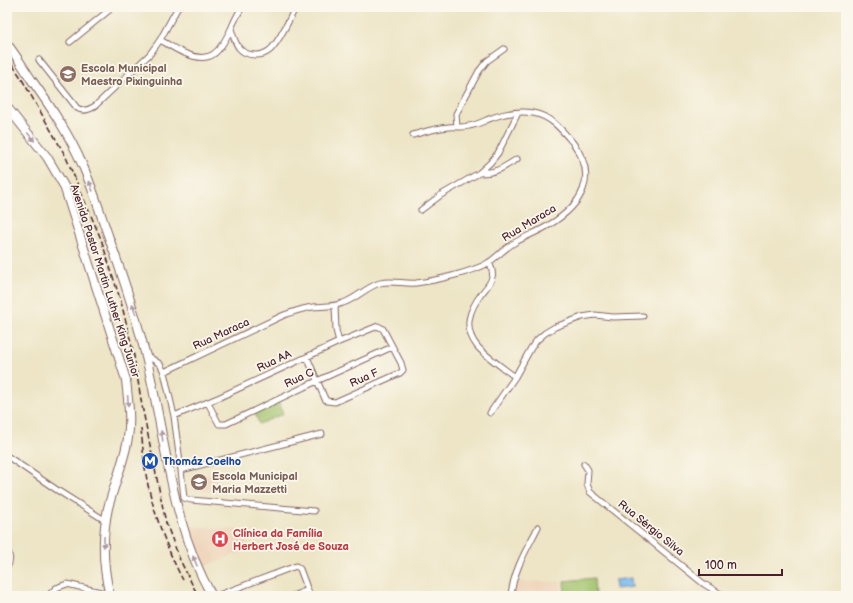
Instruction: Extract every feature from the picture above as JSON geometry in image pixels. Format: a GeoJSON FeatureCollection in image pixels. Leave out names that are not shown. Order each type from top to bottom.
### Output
{"type":"FeatureCollection","features":[{"type":"Feature","properties":{"kind":"main road","name":"Avenida Pastor Martin Luther King Junior"},"geometry":{"type":"LineString","coordinates":[[7,44],[44,96],[82,164],[129,293],[146,355],[174,495],[194,558],[212,596]]}},
{"type":"Feature","properties":{"kind":"main road","name":"Avenida Pastor Martin Luther King Junior"},"geometry":{"type":"LineString","coordinates":[[7,107],[48,157],[64,186],[126,380],[128,437],[125,454],[110,501],[104,543],[110,595]]}},
{"type":"Feature","properties":{"kind":"street"},"geometry":{"type":"LineString","coordinates":[[70,42],[113,7]]}},
{"type":"Feature","properties":{"kind":"street"},"geometry":{"type":"LineString","coordinates":[[39,60],[77,108],[84,111],[95,106],[142,63],[160,40],[178,7]]}},
{"type":"Feature","properties":{"kind":"street"},"geometry":{"type":"LineString","coordinates":[[160,40],[184,53],[207,58],[213,55],[222,46],[242,7]]}},
{"type":"Feature","properties":{"kind":"street"},"geometry":{"type":"LineString","coordinates":[[231,29],[239,48],[246,54],[263,54],[270,50],[276,42],[296,7]]}},
{"type":"Feature","properties":{"kind":"street"},"geometry":{"type":"LineString","coordinates":[[457,126],[456,114],[479,71],[487,61],[504,49]]}},
{"type":"Feature","properties":{"kind":"street"},"geometry":{"type":"LineString","coordinates":[[421,210],[441,195],[479,173],[498,153],[518,112]]}},
{"type":"Feature","properties":{"kind":"street","name":"Rua Maraca"},"geometry":{"type":"LineString","coordinates":[[164,372],[284,315],[312,307],[335,306],[350,300],[370,287],[380,283],[408,283],[426,281],[469,271],[489,262],[515,242],[550,224],[566,212],[578,200],[585,183],[586,171],[584,160],[577,148],[561,128],[549,118],[533,112],[518,112],[469,126],[457,126],[413,135]]}},
{"type":"Feature","properties":{"kind":"street"},"geometry":{"type":"LineString","coordinates":[[479,173],[488,173],[499,170],[517,159]]}},
{"type":"Feature","properties":{"kind":"street"},"geometry":{"type":"LineString","coordinates":[[489,262],[492,270],[492,278],[473,305],[469,315],[471,336],[477,346],[515,377]]}},
{"type":"Feature","properties":{"kind":"street"},"geometry":{"type":"LineString","coordinates":[[335,306],[336,330],[339,342]]}},
{"type":"Feature","properties":{"kind":"street"},"geometry":{"type":"LineString","coordinates":[[490,413],[515,377],[537,340],[555,327],[582,317],[595,315],[644,316]]}},
{"type":"Feature","properties":{"kind":"street","name":"Rua AA"},"geometry":{"type":"LineString","coordinates":[[174,416],[208,403],[373,327],[380,327],[383,329],[392,347]]}},
{"type":"Feature","properties":{"kind":"street","name":"Rua F"},"geometry":{"type":"LineString","coordinates":[[317,381],[325,399],[330,402],[334,402],[400,373],[403,370],[401,363],[392,347]]}},
{"type":"Feature","properties":{"kind":"street","name":"Rua C"},"geometry":{"type":"LineString","coordinates":[[208,403],[216,421],[219,424],[226,424],[392,347]]}},
{"type":"Feature","properties":{"kind":"street"},"geometry":{"type":"LineString","coordinates":[[146,355],[160,364],[164,372],[174,416],[183,494],[186,500],[314,511]]}},
{"type":"Feature","properties":{"kind":"street"},"geometry":{"type":"LineString","coordinates":[[307,357],[317,381]]}},
{"type":"Feature","properties":{"kind":"street"},"geometry":{"type":"LineString","coordinates":[[181,470],[322,434]]}},
{"type":"Feature","properties":{"kind":"street"},"geometry":{"type":"LineString","coordinates":[[7,456],[106,521]]}},
{"type":"Feature","properties":{"kind":"street","name":"Rua Sérgio Silva"},"geometry":{"type":"LineString","coordinates":[[584,464],[588,470],[587,484],[590,492],[704,584],[724,596]]}},
{"type":"Feature","properties":{"kind":"street"},"geometry":{"type":"LineString","coordinates":[[511,596],[516,572],[538,527]]}},
{"type":"Feature","properties":{"kind":"street"},"geometry":{"type":"LineString","coordinates":[[7,549],[10,556],[10,561],[7,567]]}},
{"type":"Feature","properties":{"kind":"street"},"geometry":{"type":"LineString","coordinates":[[216,596],[296,566],[300,569],[310,596]]}},
{"type":"Feature","properties":{"kind":"street"},"geometry":{"type":"LineString","coordinates":[[48,596],[56,588],[67,584],[110,595]]}},
{"type":"Feature","properties":{"kind":"street"},"geometry":{"type":"LineString","coordinates":[[292,596],[308,590]]}},
{"type":"Feature","properties":{"kind":"shaded area"},"geometry":{"type":"Polygon","coordinates":[[[195,474],[218,476],[217,492],[193,490],[195,474]]]}},
{"type":"Feature","properties":{"kind":"shaded area","name":"Clínica da Família Herbert José de Souza"},"geometry":{"type":"Polygon","coordinates":[[[189,526],[241,530],[250,549],[205,566],[189,526]]]}},
{"type":"Feature","properties":{"kind":"shaded area"},"geometry":{"type":"Polygon","coordinates":[[[561,581],[562,596],[514,596],[514,582],[561,581]]]}},
{"type":"Feature","properties":{"kind":"green space"},"geometry":{"type":"Polygon","coordinates":[[[278,401],[283,414],[259,424],[254,410],[278,401]]]}},
{"type":"Feature","properties":{"kind":"green space"},"geometry":{"type":"Polygon","coordinates":[[[594,578],[595,596],[565,596],[564,581],[594,578]]]}},
{"type":"Feature","properties":{"kind":"water"},"geometry":{"type":"Polygon","coordinates":[[[631,578],[632,587],[616,589],[615,580],[631,578]]]}},
{"type":"Feature","properties":{"kind":"railway"},"geometry":{"type":"LineString","coordinates":[[7,57],[20,76],[65,155],[101,239],[121,302],[134,356],[142,406],[166,523],[180,560],[198,596]]}},
{"type":"Feature","properties":{"kind":"railway"},"geometry":{"type":"LineString","coordinates":[[141,429],[148,485],[151,497],[167,546],[183,580]]}},
{"type":"Feature","properties":{"kind":"place","name":"Escola Municipal Maestro Pixinguinha"},"geometry":{"type":"Point","coordinates":[68,74]}},
{"type":"Feature","properties":{"kind":"place","name":"Thomáz Coelho"},"geometry":{"type":"Point","coordinates":[150,461]}},
{"type":"Feature","properties":{"kind":"place","name":"Escola Municipal Maria Mazzetti"},"geometry":{"type":"Point","coordinates":[199,482]}},
{"type":"Feature","properties":{"kind":"place","name":"Clínica da Família Herbert José de Souza"},"geometry":{"type":"Point","coordinates":[220,539]}}]}
